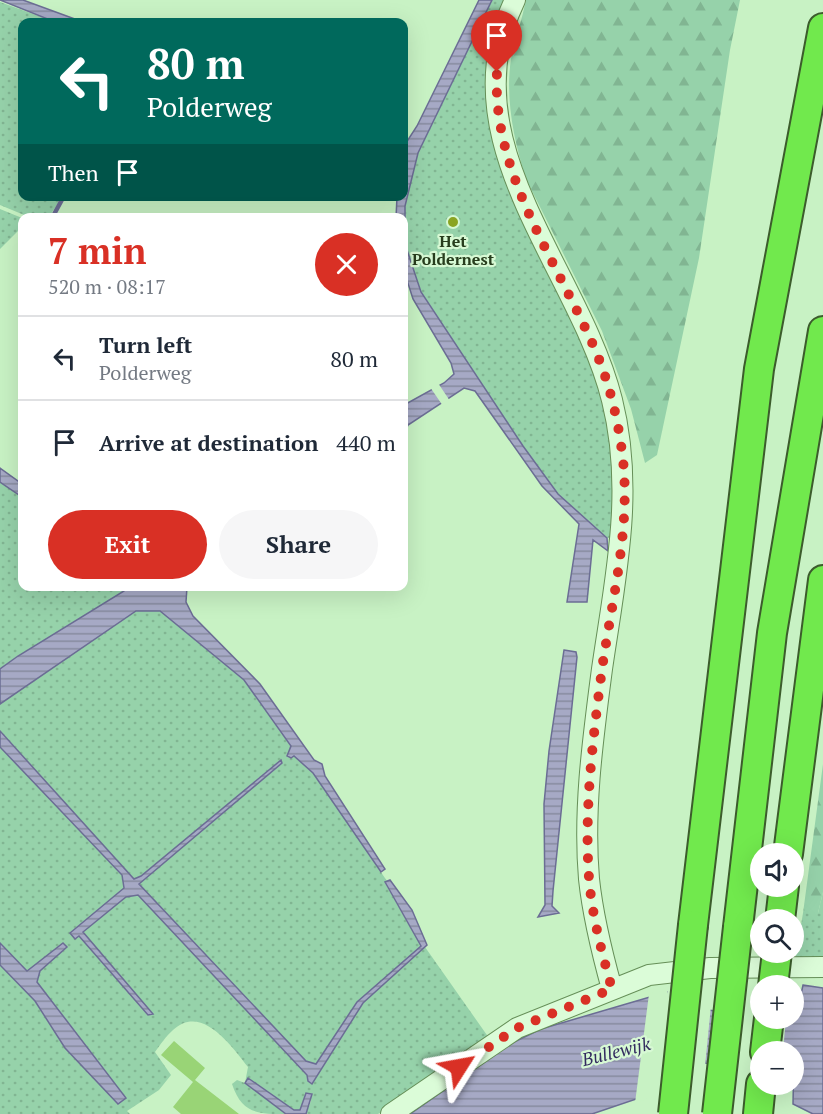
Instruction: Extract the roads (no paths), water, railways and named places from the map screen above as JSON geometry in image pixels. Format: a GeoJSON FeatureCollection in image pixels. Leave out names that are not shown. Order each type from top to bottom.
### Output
{"type":"FeatureCollection","features":[{"type":"Feature","properties":{"kind":"highway"},"geometry":{"type":"LineString","coordinates":[[673,1114],[693,925],[759,369],[823,28]]}},
{"type":"Feature","properties":{"kind":"highway"},"geometry":{"type":"LineString","coordinates":[[717,1114],[772,633],[823,331]]}},
{"type":"Feature","properties":{"kind":"highway"},"geometry":{"type":"LineString","coordinates":[[789,843],[823,580]]}},
{"type":"Feature","properties":{"kind":"highway"},"geometry":{"type":"LineString","coordinates":[[758,1114],[760,1095]]}},
{"type":"Feature","properties":{"kind":"street"},"geometry":{"type":"LineString","coordinates":[[515,0],[498,53],[496,91],[503,142],[523,200],[590,336],[612,399],[622,454],[623,522],[602,671],[587,814],[589,880],[593,908],[612,989]]}},
{"type":"Feature","properties":{"kind":"street"},"geometry":{"type":"LineString","coordinates":[[391,1114],[517,1028],[649,975],[675,970],[823,967]]}},
{"type":"Feature","properties":{"kind":"water"},"geometry":{"type":"Polygon","coordinates":[[[0,0],[23,0],[72,18],[45,18],[0,0]]]}},
{"type":"Feature","properties":{"kind":"water"},"geometry":{"type":"Polygon","coordinates":[[[479,0],[492,0],[418,153],[408,194],[408,140],[479,0]]]}},
{"type":"Feature","properties":{"kind":"water"},"geometry":{"type":"Polygon","coordinates":[[[397,201],[406,201],[405,213],[396,213],[397,201]]]}},
{"type":"Feature","properties":{"kind":"water"},"geometry":{"type":"Polygon","coordinates":[[[408,253],[421,292],[523,446],[558,494],[607,538],[608,551],[593,540],[587,602],[567,602],[579,524],[542,486],[475,391],[464,388],[408,425],[408,403],[444,383],[454,374],[451,363],[413,299],[408,283],[408,253]]]}},
{"type":"Feature","properties":{"kind":"water"},"geometry":{"type":"Polygon","coordinates":[[[0,468],[18,481],[18,494],[0,482],[0,468]]]}},
{"type":"Feature","properties":{"kind":"water"},"geometry":{"type":"Polygon","coordinates":[[[124,591],[187,591],[186,602],[193,616],[260,684],[314,760],[322,764],[325,776],[385,869],[381,872],[313,773],[294,756],[291,758],[287,756],[291,746],[244,680],[160,611],[136,611],[0,704],[0,669],[124,591]]]}},
{"type":"Feature","properties":{"kind":"water"},"geometry":{"type":"Polygon","coordinates":[[[564,650],[576,652],[577,657],[553,891],[552,906],[559,913],[538,917],[545,905],[544,804],[549,751],[564,650]]]}},
{"type":"Feature","properties":{"kind":"water"},"geometry":{"type":"Polygon","coordinates":[[[0,731],[134,879],[141,876],[281,760],[282,763],[139,884],[306,1061],[316,1064],[357,1002],[421,946],[385,882],[390,880],[412,910],[427,945],[363,1003],[312,1084],[308,1081],[307,1075],[138,895],[126,897],[83,932],[153,1014],[148,1015],[79,936],[75,939],[70,933],[124,888],[122,875],[0,747],[0,731]]]}},
{"type":"Feature","properties":{"kind":"water"},"geometry":{"type":"Polygon","coordinates":[[[0,943],[27,971],[63,943],[67,947],[40,971],[37,982],[126,1098],[118,1104],[65,1048],[35,1001],[0,965],[0,943]]]}},
{"type":"Feature","properties":{"kind":"water","name":"Bullewijk"},"geometry":{"type":"Polygon","coordinates":[[[804,985],[823,988],[823,1114],[813,1114],[793,1104],[793,1095],[804,1095],[804,1041],[750,1041],[750,1069],[663,1057],[657,1092],[592,1114],[410,1114],[512,1043],[541,1029],[667,992],[668,1005],[750,1015],[750,1029],[804,1029],[804,985]]]}},
{"type":"Feature","properties":{"kind":"water"},"geometry":{"type":"Polygon","coordinates":[[[248,1078],[294,1110],[300,1110],[306,1093],[312,1094],[306,1114],[286,1114],[245,1083],[248,1078]]]}},
{"type":"Feature","properties":{"kind":"waterway"},"geometry":{"type":"LineString","coordinates":[[55,213],[61,201]]}},
{"type":"Feature","properties":{"kind":"place","name":"Het Poldernest"},"geometry":{"type":"Point","coordinates":[453,222]}}]}
